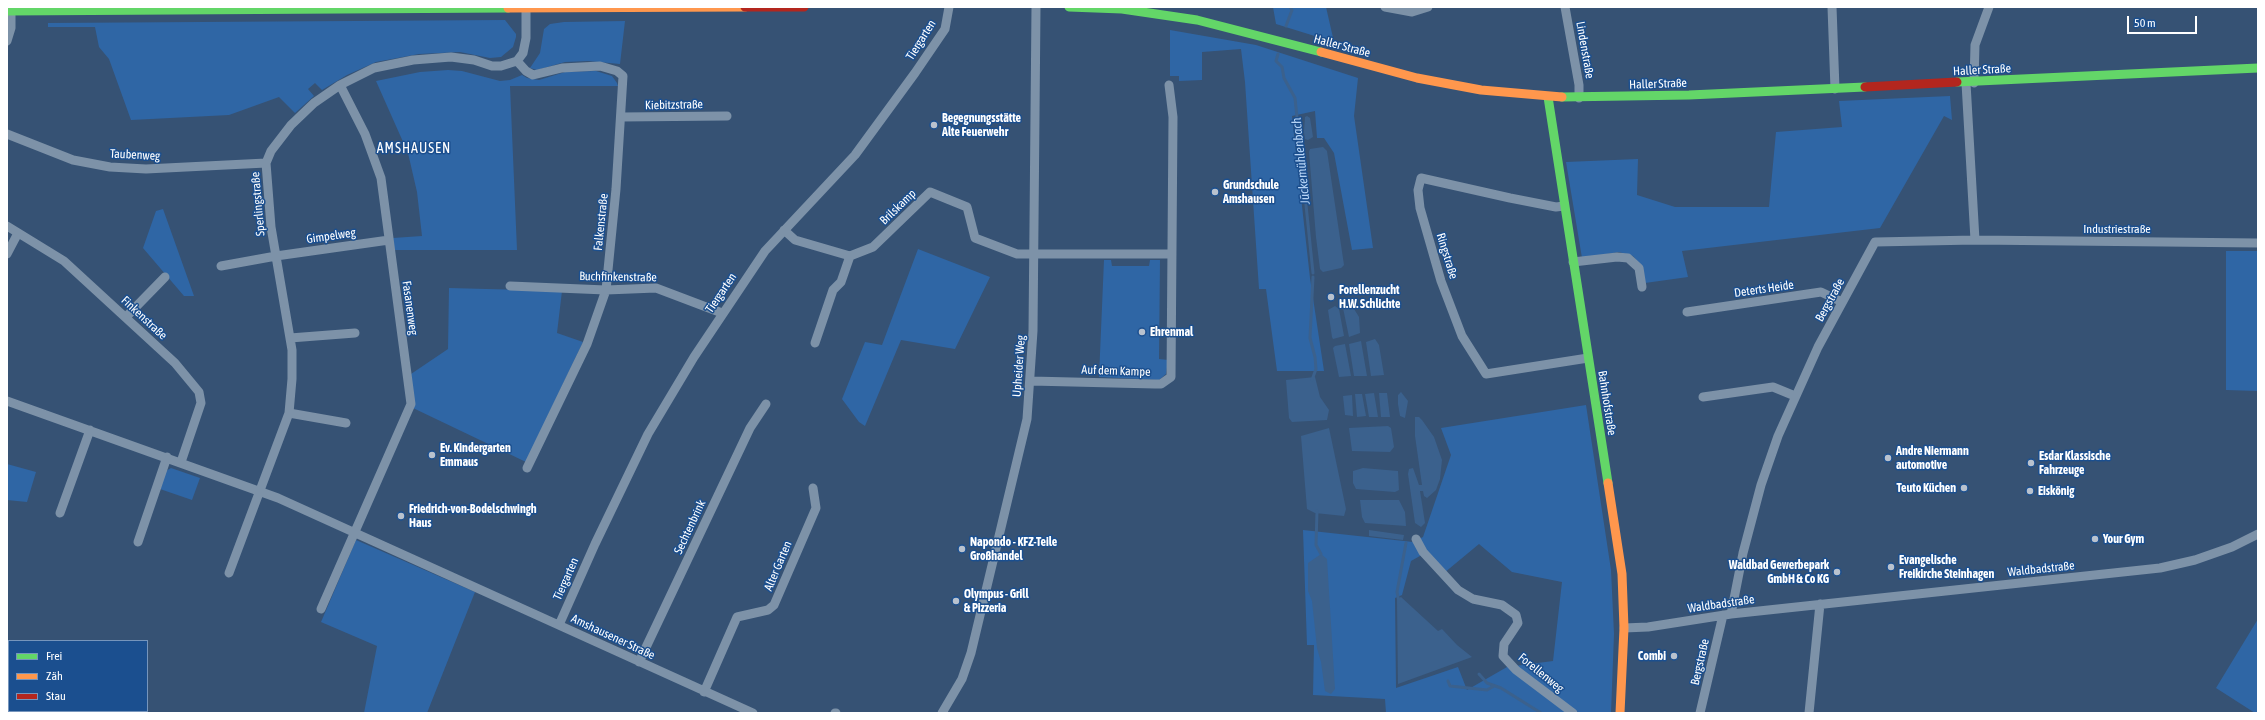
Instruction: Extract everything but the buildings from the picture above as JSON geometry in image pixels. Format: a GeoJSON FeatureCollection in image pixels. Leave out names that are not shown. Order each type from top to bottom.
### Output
{"type":"FeatureCollection","features":[{"type":"Feature","properties":{"kind":"main road"},"geometry":{"type":"LineString","coordinates":[[9,11],[70,8],[804,7]]}},
{"type":"Feature","properties":{"kind":"main road","name":"Haller Straße"},"geometry":{"type":"LineString","coordinates":[[1069,7],[1165,10],[1417,78],[1481,90],[1548,97],[1579,98],[1835,89],[2258,68]]}},
{"type":"Feature","properties":{"kind":"main road","name":"Bahnhofstraße"},"geometry":{"type":"LineString","coordinates":[[1548,97],[1622,574],[1624,628],[1620,713]]}},
{"type":"Feature","properties":{"kind":"street","name":"Tiergarten"},"geometry":{"type":"LineString","coordinates":[[559,625],[594,544],[648,434],[722,313],[764,251],[859,149],[945,29],[949,7]]}},
{"type":"Feature","properties":{"kind":"street","name":"Upheider Weg"},"geometry":{"type":"LineString","coordinates":[[942,713],[962,680],[971,653],[1021,448],[1031,381],[1034,254],[1036,7]]}},
{"type":"Feature","properties":{"kind":"street"},"geometry":{"type":"LineString","coordinates":[[1385,7],[1412,12],[1428,7]]}},
{"type":"Feature","properties":{"kind":"street","name":"Lindenstraße"},"geometry":{"type":"LineString","coordinates":[[1565,7],[1579,85],[1579,98]]}},
{"type":"Feature","properties":{"kind":"street"},"geometry":{"type":"LineString","coordinates":[[1832,7],[1835,89]]}},
{"type":"Feature","properties":{"kind":"street"},"geometry":{"type":"LineString","coordinates":[[1975,240],[1970,83],[1975,45],[1989,7]]}},
{"type":"Feature","properties":{"kind":"street"},"geometry":{"type":"LineString","coordinates":[[517,61],[523,54],[526,38],[526,8]]}},
{"type":"Feature","properties":{"kind":"street"},"geometry":{"type":"LineString","coordinates":[[7,41],[11,28],[9,11]]}},
{"type":"Feature","properties":{"kind":"street","name":"Sperlingstraße"},"geometry":{"type":"LineString","coordinates":[[260,492],[289,413],[292,379],[290,338],[271,227],[266,163],[271,151],[291,125],[314,103],[340,85],[374,68],[414,60],[450,57],[501,66],[517,61]]}},
{"type":"Feature","properties":{"kind":"street","name":"Falkenstraße"},"geometry":{"type":"LineString","coordinates":[[517,61],[526,72],[533,75],[562,68],[600,66],[617,71],[623,76],[621,117],[606,290],[587,344],[527,468]]}},
{"type":"Feature","properties":{"kind":"street","name":"Fasanenweg"},"geometry":{"type":"LineString","coordinates":[[340,85],[365,134],[381,178],[411,404],[354,531]]}},
{"type":"Feature","properties":{"kind":"street","name":"Auf dem Kampe"},"geometry":{"type":"LineString","coordinates":[[1031,381],[1155,384],[1167,381],[1172,371],[1173,117],[1169,85]]}},
{"type":"Feature","properties":{"kind":"street","name":"Kiebitzstraße"},"geometry":{"type":"LineString","coordinates":[[621,117],[727,116]]}},
{"type":"Feature","properties":{"kind":"street","name":"Taubenweg"},"geometry":{"type":"LineString","coordinates":[[7,134],[73,160],[110,167],[146,169],[266,163]]}},
{"type":"Feature","properties":{"kind":"street","name":"Ringstraße"},"geometry":{"type":"LineString","coordinates":[[1564,206],[1517,199],[1421,178],[1418,190],[1420,208],[1441,281],[1462,336],[1486,374],[1588,358]]}},
{"type":"Feature","properties":{"kind":"street","name":"Brilskamp"},"geometry":{"type":"LineString","coordinates":[[850,256],[874,247],[930,192],[967,207],[975,238],[1017,254],[1034,254]]}},
{"type":"Feature","properties":{"kind":"street","name":"Finkenstraße"},"geometry":{"type":"LineString","coordinates":[[7,226],[64,261],[175,363],[199,392],[201,403],[181,462]]}},
{"type":"Feature","properties":{"kind":"street"},"geometry":{"type":"LineString","coordinates":[[784,230],[795,240],[850,256],[841,282],[833,290],[815,343]]}},
{"type":"Feature","properties":{"kind":"street"},"geometry":{"type":"LineString","coordinates":[[7,254],[18,232]]}},
{"type":"Feature","properties":{"kind":"street","name":"Gimpelweg"},"geometry":{"type":"LineString","coordinates":[[276,256],[389,240]]}},
{"type":"Feature","properties":{"kind":"street","name":"Industriestraße"},"geometry":{"type":"LineString","coordinates":[[1975,240],[2258,243]]}},
{"type":"Feature","properties":{"kind":"street","name":"Bergstraße"},"geometry":{"type":"LineString","coordinates":[[1700,713],[1761,485],[1795,396],[1818,347],[1875,242],[1975,240]]}},
{"type":"Feature","properties":{"kind":"street"},"geometry":{"type":"LineString","coordinates":[[1034,254],[1172,254]]}},
{"type":"Feature","properties":{"kind":"street"},"geometry":{"type":"LineString","coordinates":[[221,266],[276,256]]}},
{"type":"Feature","properties":{"kind":"street"},"geometry":{"type":"LineString","coordinates":[[1573,262],[1617,256],[1628,258],[1639,268],[1642,287]]}},
{"type":"Feature","properties":{"kind":"street"},"geometry":{"type":"LineString","coordinates":[[126,317],[165,277]]}},
{"type":"Feature","properties":{"kind":"street","name":"Buchfinkenstraße"},"geometry":{"type":"LineString","coordinates":[[510,286],[606,290],[656,288],[722,313]]}},
{"type":"Feature","properties":{"kind":"street","name":"Deterts Heide"},"geometry":{"type":"LineString","coordinates":[[1687,312],[1821,292],[1842,302]]}},
{"type":"Feature","properties":{"kind":"street"},"geometry":{"type":"LineString","coordinates":[[290,338],[354,333]]}},
{"type":"Feature","properties":{"kind":"street"},"geometry":{"type":"LineString","coordinates":[[1703,396],[1773,387],[1795,396]]}},
{"type":"Feature","properties":{"kind":"street","name":"Amshausener Straße"},"geometry":{"type":"LineString","coordinates":[[7,401],[181,462],[260,492],[354,531],[704,692],[753,713]]}},
{"type":"Feature","properties":{"kind":"street","name":"Sechtenbrink"},"geometry":{"type":"LineString","coordinates":[[639,662],[750,428],[766,404]]}},
{"type":"Feature","properties":{"kind":"street"},"geometry":{"type":"LineString","coordinates":[[289,413],[346,423]]}},
{"type":"Feature","properties":{"kind":"street"},"geometry":{"type":"LineString","coordinates":[[60,513],[90,430]]}},
{"type":"Feature","properties":{"kind":"street"},"geometry":{"type":"LineString","coordinates":[[138,542],[167,458]]}},
{"type":"Feature","properties":{"kind":"street","name":"Alter Garten"},"geometry":{"type":"LineString","coordinates":[[704,692],[737,617],[768,610],[774,605],[816,508],[813,488]]}},
{"type":"Feature","properties":{"kind":"street"},"geometry":{"type":"LineString","coordinates":[[229,573],[260,492]]}},
{"type":"Feature","properties":{"kind":"street"},"geometry":{"type":"LineString","coordinates":[[321,609],[354,531]]}},
{"type":"Feature","properties":{"kind":"street","name":"Waldbadstraße"},"geometry":{"type":"LineString","coordinates":[[1624,628],[1648,627],[1727,615],[1820,604],[2160,568],[2195,560],[2232,547],[2258,534]]}},
{"type":"Feature","properties":{"kind":"street","name":"Forellenweg"},"geometry":{"type":"LineString","coordinates":[[1416,539],[1423,552],[1458,590],[1473,599],[1502,605],[1516,615],[1518,623],[1504,644],[1503,656],[1516,670],[1573,713]]}},
{"type":"Feature","properties":{"kind":"street"},"geometry":{"type":"LineString","coordinates":[[1809,713],[1820,604]]}},
{"type":"Feature","properties":{"kind":"shaded area"},"geometry":{"type":"Polygon","coordinates":[[[1273,7],[1326,7],[1334,42],[1276,24],[1273,7]]]}},
{"type":"Feature","properties":{"kind":"shaded area"},"geometry":{"type":"Polygon","coordinates":[[[505,20],[516,34],[516,37],[513,47],[501,57],[490,58],[460,52],[419,54],[376,62],[347,75],[322,90],[315,83],[308,89],[314,96],[295,113],[279,97],[229,115],[131,120],[109,59],[99,47],[95,27],[48,27],[48,23],[505,20]]]}},
{"type":"Feature","properties":{"kind":"shaded area"},"geometry":{"type":"Polygon","coordinates":[[[625,21],[620,64],[588,61],[565,62],[537,70],[530,68],[540,53],[544,29],[550,24],[564,22],[625,21]]]}},
{"type":"Feature","properties":{"kind":"shaded area"},"geometry":{"type":"Polygon","coordinates":[[[1170,30],[1256,45],[1358,78],[1354,116],[1373,248],[1352,250],[1334,153],[1324,138],[1317,138],[1315,111],[1292,116],[1310,278],[1324,371],[1277,371],[1266,289],[1259,289],[1245,82],[1241,49],[1202,52],[1202,80],[1179,81],[1179,76],[1170,76],[1170,30]]]}},
{"type":"Feature","properties":{"kind":"shaded area"},"geometry":{"type":"Polygon","coordinates":[[[448,70],[462,71],[500,81],[510,80],[522,75],[527,78],[539,80],[565,72],[596,71],[612,76],[617,83],[618,86],[510,86],[517,250],[394,250],[393,238],[422,236],[417,192],[408,153],[376,81],[420,72],[448,70]]]}},
{"type":"Feature","properties":{"kind":"shaded area"},"geometry":{"type":"Polygon","coordinates":[[[1950,96],[1952,120],[1944,116],[1880,228],[1682,251],[1688,277],[1645,283],[1641,266],[1633,256],[1619,252],[1582,258],[1566,162],[1638,159],[1637,195],[1675,207],[1769,207],[1776,132],[1842,127],[1839,101],[1950,96]]]}},
{"type":"Feature","properties":{"kind":"shaded area"},"geometry":{"type":"Polygon","coordinates":[[[1307,116],[1310,118],[1313,137],[1308,140],[1305,139],[1304,132],[1305,117],[1307,116]]]}},
{"type":"Feature","properties":{"kind":"shaded area"},"geometry":{"type":"Polygon","coordinates":[[[1323,147],[1327,151],[1344,265],[1341,268],[1323,272],[1320,269],[1316,237],[1309,152],[1310,149],[1323,147]]]}},
{"type":"Feature","properties":{"kind":"shaded area"},"geometry":{"type":"Polygon","coordinates":[[[163,209],[194,296],[184,296],[143,248],[156,211],[163,209]]]}},
{"type":"Feature","properties":{"kind":"shaded area"},"geometry":{"type":"Polygon","coordinates":[[[918,249],[990,277],[955,349],[901,340],[865,426],[859,422],[842,399],[865,342],[882,345],[918,249]]]}},
{"type":"Feature","properties":{"kind":"shaded area"},"geometry":{"type":"Polygon","coordinates":[[[2226,251],[2258,251],[2258,391],[2226,390],[2226,251]]]}},
{"type":"Feature","properties":{"kind":"shaded area"},"geometry":{"type":"Polygon","coordinates":[[[1104,260],[1111,260],[1112,266],[1149,266],[1150,260],[1160,260],[1159,359],[1168,360],[1166,374],[1159,380],[1099,377],[1104,260]]]}},
{"type":"Feature","properties":{"kind":"shaded area"},"geometry":{"type":"Polygon","coordinates":[[[449,288],[562,291],[557,333],[583,342],[526,462],[413,408],[411,374],[448,349],[449,288]]]}},
{"type":"Feature","properties":{"kind":"shaded area"},"geometry":{"type":"Polygon","coordinates":[[[1351,304],[1359,317],[1360,333],[1349,337],[1343,308],[1351,304]]]}},
{"type":"Feature","properties":{"kind":"shaded area"},"geometry":{"type":"Polygon","coordinates":[[[1335,306],[1339,309],[1344,336],[1333,339],[1328,310],[1335,306]]]}},
{"type":"Feature","properties":{"kind":"shaded area"},"geometry":{"type":"Polygon","coordinates":[[[1375,339],[1379,345],[1384,375],[1371,376],[1366,342],[1375,339]]]}},
{"type":"Feature","properties":{"kind":"shaded area"},"geometry":{"type":"Polygon","coordinates":[[[1361,341],[1367,376],[1354,376],[1349,344],[1361,341]]]}},
{"type":"Feature","properties":{"kind":"shaded area"},"geometry":{"type":"Polygon","coordinates":[[[1345,344],[1351,376],[1339,377],[1333,348],[1335,346],[1345,344]]]}},
{"type":"Feature","properties":{"kind":"shaded area"},"geometry":{"type":"Polygon","coordinates":[[[1315,377],[1320,397],[1329,410],[1327,420],[1292,422],[1289,418],[1286,380],[1315,377]]]}},
{"type":"Feature","properties":{"kind":"shaded area"},"geometry":{"type":"Polygon","coordinates":[[[1401,392],[1408,401],[1405,418],[1400,416],[1398,404],[1398,395],[1401,392]]]}},
{"type":"Feature","properties":{"kind":"shaded area"},"geometry":{"type":"Polygon","coordinates":[[[1374,393],[1378,417],[1369,417],[1365,394],[1374,393]]]}},
{"type":"Feature","properties":{"kind":"shaded area"},"geometry":{"type":"Polygon","coordinates":[[[1379,393],[1387,393],[1390,417],[1381,417],[1379,393]]]}},
{"type":"Feature","properties":{"kind":"shaded area"},"geometry":{"type":"Polygon","coordinates":[[[1355,394],[1362,394],[1366,416],[1357,417],[1355,394]]]}},
{"type":"Feature","properties":{"kind":"shaded area"},"geometry":{"type":"Polygon","coordinates":[[[1352,395],[1353,416],[1345,415],[1343,396],[1352,395]]]}},
{"type":"Feature","properties":{"kind":"shaded area"},"geometry":{"type":"Polygon","coordinates":[[[1586,405],[1611,570],[1614,634],[1611,713],[1579,713],[1569,705],[1568,713],[1386,713],[1385,699],[1313,695],[1314,645],[1307,645],[1303,530],[1413,542],[1423,537],[1451,455],[1441,428],[1586,405]],[[1479,544],[1444,573],[1427,552],[1411,561],[1402,595],[1395,598],[1396,688],[1458,667],[1467,690],[1507,667],[1553,661],[1562,582],[1512,572],[1479,544]]]}},
{"type":"Feature","properties":{"kind":"shaded area"},"geometry":{"type":"Polygon","coordinates":[[[1415,417],[1419,417],[1422,420],[1434,437],[1442,460],[1440,479],[1436,490],[1427,498],[1424,496],[1423,491],[1420,491],[1425,523],[1421,527],[1415,523],[1408,474],[1409,469],[1413,468],[1419,485],[1422,485],[1415,436],[1415,417]]]}},
{"type":"Feature","properties":{"kind":"shaded area"},"geometry":{"type":"Polygon","coordinates":[[[1388,426],[1391,428],[1394,447],[1390,452],[1352,451],[1349,428],[1388,426]]]}},
{"type":"Feature","properties":{"kind":"shaded area"},"geometry":{"type":"Polygon","coordinates":[[[1329,428],[1346,509],[1344,516],[1315,513],[1307,509],[1301,436],[1329,428]]]}},
{"type":"Feature","properties":{"kind":"shaded area"},"geometry":{"type":"Polygon","coordinates":[[[7,464],[36,472],[27,502],[7,500],[7,464]]]}},
{"type":"Feature","properties":{"kind":"shaded area"},"geometry":{"type":"Polygon","coordinates":[[[171,468],[200,478],[192,500],[160,489],[166,471],[171,468]]]}},
{"type":"Feature","properties":{"kind":"shaded area"},"geometry":{"type":"Polygon","coordinates":[[[1363,468],[1398,471],[1399,490],[1395,492],[1356,489],[1353,483],[1353,471],[1363,468]]]}},
{"type":"Feature","properties":{"kind":"shaded area"},"geometry":{"type":"Polygon","coordinates":[[[1360,500],[1399,500],[1405,512],[1406,526],[1365,523],[1362,517],[1360,500]]]}},
{"type":"Feature","properties":{"kind":"shaded area"},"geometry":{"type":"Polygon","coordinates":[[[1369,530],[1404,535],[1403,540],[1369,536],[1369,530]]]}},
{"type":"Feature","properties":{"kind":"shaded area"},"geometry":{"type":"Polygon","coordinates":[[[356,540],[475,592],[427,713],[364,713],[377,646],[321,622],[356,540]]]}},
{"type":"Feature","properties":{"kind":"shaded area"},"geometry":{"type":"Polygon","coordinates":[[[1321,554],[1327,559],[1335,689],[1331,694],[1325,691],[1321,662],[1317,648],[1312,601],[1308,591],[1308,563],[1321,554]]]}},
{"type":"Feature","properties":{"kind":"shaded area"},"geometry":{"type":"Polygon","coordinates":[[[1401,597],[1438,631],[1442,629],[1457,645],[1472,657],[1398,684],[1397,599],[1401,597]]]}},
{"type":"Feature","properties":{"kind":"shaded area"},"geometry":{"type":"Polygon","coordinates":[[[2258,619],[2258,713],[2255,713],[2216,688],[2258,619]]]}},
{"type":"Feature","properties":{"kind":"waterway","name":"Jückemühlenbach"},"geometry":{"type":"LineString","coordinates":[[1286,26],[1292,10],[1290,7]]}},
{"type":"Feature","properties":{"kind":"waterway","name":"Jückemühlenbach"},"geometry":{"type":"LineString","coordinates":[[1278,54],[1276,61],[1282,67],[1284,78],[1295,98],[1313,273]]}},
{"type":"Feature","properties":{"kind":"waterway","name":"Jückemühlenbach"},"geometry":{"type":"LineString","coordinates":[[1312,380],[1316,369],[1315,357],[1310,338],[1313,277]]}},
{"type":"Feature","properties":{"kind":"waterway"},"geometry":{"type":"LineString","coordinates":[[1317,511],[1316,545],[1321,554]]}},
{"type":"Feature","properties":{"kind":"waterway","name":"Jückemühlenbach"},"geometry":{"type":"LineString","coordinates":[[1399,602],[1397,592],[1406,543]]}},
{"type":"Feature","properties":{"kind":"waterway","name":"Jückemühlenbach"},"geometry":{"type":"LineString","coordinates":[[1479,674],[1487,683],[1501,688],[1541,713]]}},
{"type":"Feature","properties":{"kind":"waterway"},"geometry":{"type":"LineString","coordinates":[[1448,681],[1450,686],[1487,690],[1494,686]]}},
{"type":"Feature","properties":{"kind":"railway"},"geometry":{"type":"LineString","coordinates":[[72,712],[80,713]]}},
{"type":"Feature","properties":{"kind":"traffic: fast"},"geometry":{"type":"LineString","coordinates":[[1069,7],[1122,9],[1197,20],[1321,52]]}},
{"type":"Feature","properties":{"kind":"traffic: fast"},"geometry":{"type":"LineString","coordinates":[[7,11],[508,8]]}},
{"type":"Feature","properties":{"kind":"traffic: fast"},"geometry":{"type":"LineString","coordinates":[[1957,82],[2258,68]]}},
{"type":"Feature","properties":{"kind":"traffic: fast"},"geometry":{"type":"LineString","coordinates":[[1562,97],[1689,95],[1865,87]]}},
{"type":"Feature","properties":{"kind":"traffic: fast"},"geometry":{"type":"LineString","coordinates":[[1548,97],[1608,483]]}},
{"type":"Feature","properties":{"kind":"traffic: slow"},"geometry":{"type":"LineString","coordinates":[[508,8],[745,7]]}},
{"type":"Feature","properties":{"kind":"traffic: slow"},"geometry":{"type":"LineString","coordinates":[[1321,52],[1417,78],[1481,90],[1562,97]]}},
{"type":"Feature","properties":{"kind":"traffic: slow"},"geometry":{"type":"LineString","coordinates":[[1608,483],[1622,574],[1624,628],[1620,713]]}},
{"type":"Feature","properties":{"kind":"traffic: jam"},"geometry":{"type":"LineString","coordinates":[[745,7],[804,7]]}},
{"type":"Feature","properties":{"kind":"traffic: jam"},"geometry":{"type":"LineString","coordinates":[[1865,87],[1957,82]]}},
{"type":"Feature","properties":{"kind":"place","name":"Begegnungsstätte Alte Feuerwehr"},"geometry":{"type":"Point","coordinates":[934,125]}},
{"type":"Feature","properties":{"kind":"place","name":"Grundschule Amshausen"},"geometry":{"type":"Point","coordinates":[1215,192]}},
{"type":"Feature","properties":{"kind":"place","name":"Forellenzucht H.W. Schlichte"},"geometry":{"type":"Point","coordinates":[1331,297]}},
{"type":"Feature","properties":{"kind":"place","name":"Ehrenmal"},"geometry":{"type":"Point","coordinates":[1142,332]}},
{"type":"Feature","properties":{"kind":"place","name":"Ev. Kindergarten Emmaus"},"geometry":{"type":"Point","coordinates":[432,455]}},
{"type":"Feature","properties":{"kind":"place","name":"Andre Niermann automotive"},"geometry":{"type":"Point","coordinates":[1888,458]}},
{"type":"Feature","properties":{"kind":"place","name":"Esdar Klassische Fahrzeuge"},"geometry":{"type":"Point","coordinates":[2031,463]}},
{"type":"Feature","properties":{"kind":"place","name":"Teuto Küchen"},"geometry":{"type":"Point","coordinates":[1964,488]}},
{"type":"Feature","properties":{"kind":"place","name":"Eiskönig"},"geometry":{"type":"Point","coordinates":[2030,491]}},
{"type":"Feature","properties":{"kind":"place","name":"Friedrich-von-Bodelschwingh Haus"},"geometry":{"type":"Point","coordinates":[401,516]}},
{"type":"Feature","properties":{"kind":"place","name":"Your Gym"},"geometry":{"type":"Point","coordinates":[2095,539]}},
{"type":"Feature","properties":{"kind":"place","name":"Napondo - KFZ-Teile Großhandel"},"geometry":{"type":"Point","coordinates":[962,549]}},
{"type":"Feature","properties":{"kind":"place","name":"Evangelische Freikirche Steinhagen"},"geometry":{"type":"Point","coordinates":[1891,567]}},
{"type":"Feature","properties":{"kind":"place","name":"Waldbad Gewerbepark GmbH & Co KG"},"geometry":{"type":"Point","coordinates":[1837,572]}},
{"type":"Feature","properties":{"kind":"place","name":"Olympus - Grill & Pizzeria"},"geometry":{"type":"Point","coordinates":[956,601]}},
{"type":"Feature","properties":{"kind":"place","name":"Combi"},"geometry":{"type":"Point","coordinates":[1674,656]}},
{"type":"Feature","properties":{"kind":"district","name":"AMSHAUSEN"},"geometry":{"type":"Point","coordinates":[414,149]}}]}
